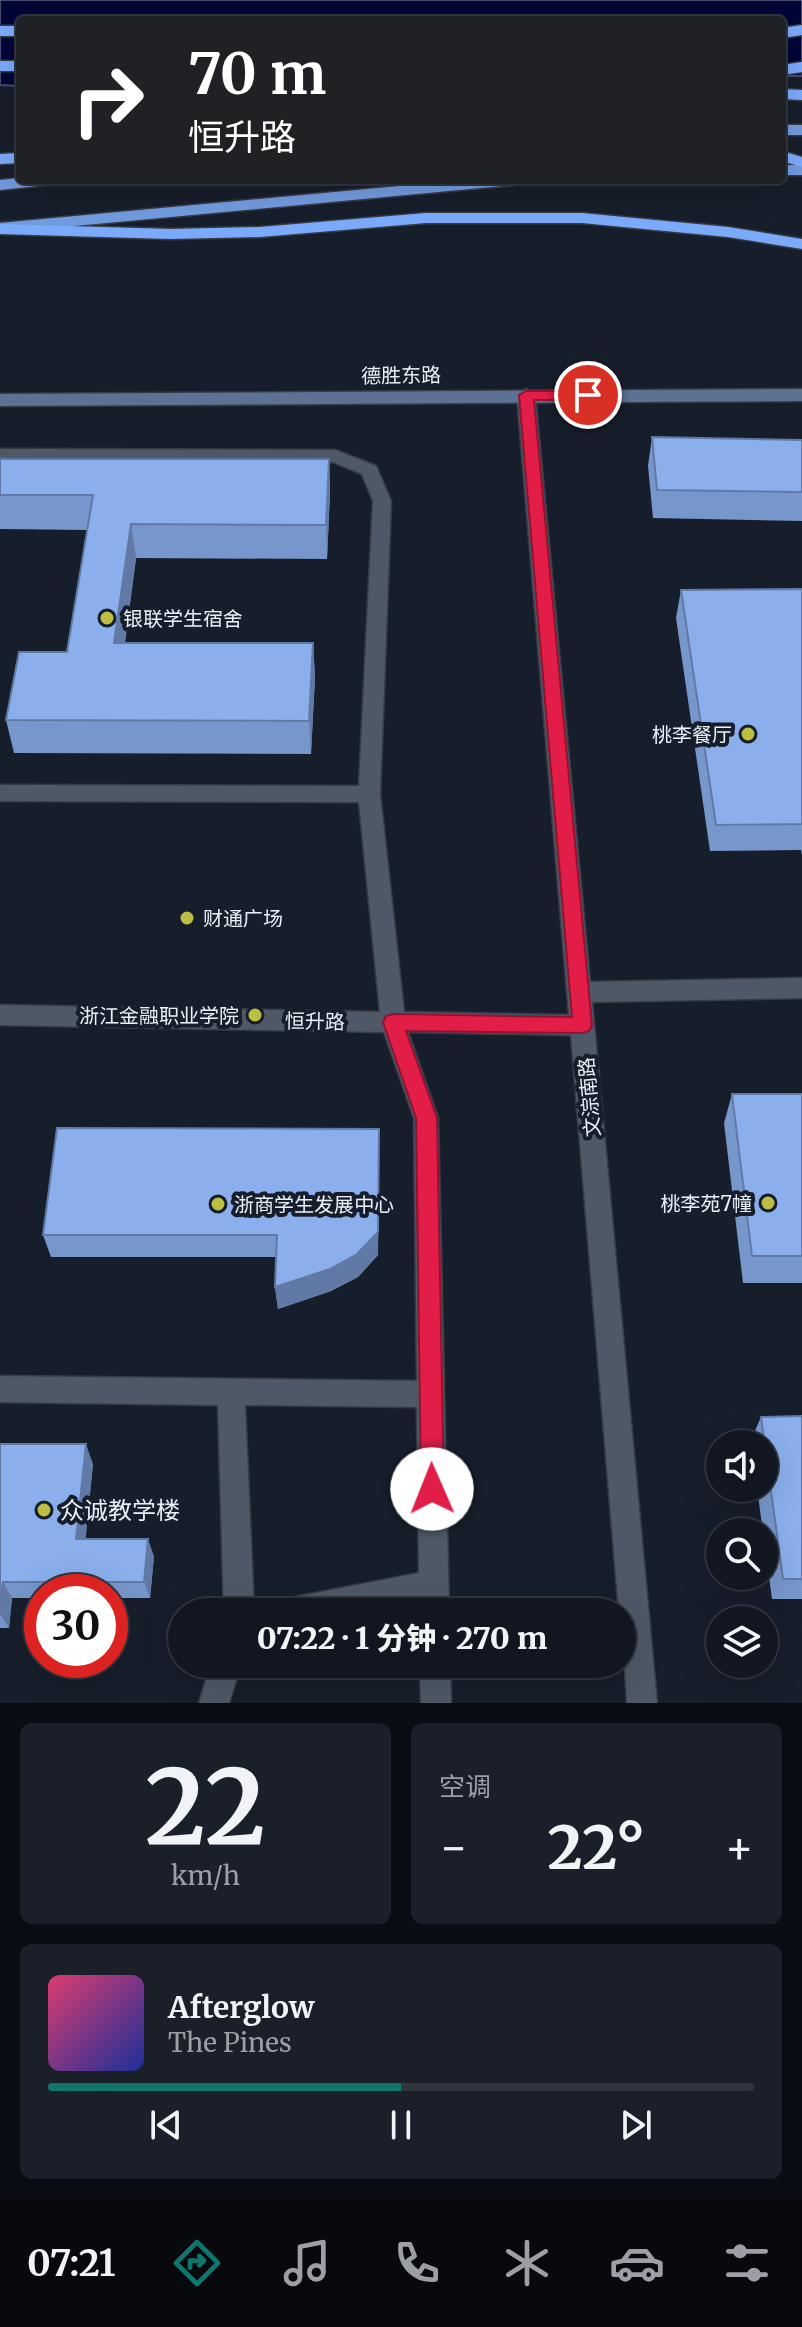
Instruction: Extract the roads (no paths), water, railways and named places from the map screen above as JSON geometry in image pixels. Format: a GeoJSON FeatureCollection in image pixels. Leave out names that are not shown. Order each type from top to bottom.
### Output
{"type":"FeatureCollection","features":[{"type":"Feature","properties":{"kind":"highway"},"geometry":{"type":"LineString","coordinates":[[0,229],[470,184]]}},
{"type":"Feature","properties":{"kind":"highway"},"geometry":{"type":"LineString","coordinates":[[0,229],[171,234],[260,232],[426,218],[582,218],[728,232],[802,244]]}},
{"type":"Feature","properties":{"kind":"main road","name":"德胜东路"},"geometry":{"type":"LineString","coordinates":[[0,400],[802,395]]}},
{"type":"Feature","properties":{"kind":"street","name":"文淙南路"},"geometry":{"type":"LineString","coordinates":[[526,395],[642,1703]]}},
{"type":"Feature","properties":{"kind":"street"},"geometry":{"type":"LineString","coordinates":[[0,455],[335,456],[370,470],[382,501],[369,794],[393,1022],[426,1118],[434,1598]]}},
{"type":"Feature","properties":{"kind":"street"},"geometry":{"type":"LineString","coordinates":[[0,793],[369,794]]}},
{"type":"Feature","properties":{"kind":"street"},"geometry":{"type":"LineString","coordinates":[[579,992],[802,988]]}},
{"type":"Feature","properties":{"kind":"street","name":"恒升路"},"geometry":{"type":"LineString","coordinates":[[0,1015],[582,1025]]}},
{"type":"Feature","properties":{"kind":"street"},"geometry":{"type":"LineString","coordinates":[[0,1389],[431,1394]]}},
{"type":"Feature","properties":{"kind":"street"},"geometry":{"type":"LineString","coordinates":[[231,1391],[238,1598]]}},
{"type":"Feature","properties":{"kind":"street"},"geometry":{"type":"LineString","coordinates":[[214,1703],[222,1678]]}},
{"type":"Feature","properties":{"kind":"street"},"geometry":{"type":"LineString","coordinates":[[435,1678],[436,1703]]}},
{"type":"Feature","properties":{"kind":"place","name":"银联学生宿舍"},"geometry":{"type":"Point","coordinates":[107,618]}},
{"type":"Feature","properties":{"kind":"place","name":"桃李餐厅"},"geometry":{"type":"Point","coordinates":[748,734]}},
{"type":"Feature","properties":{"kind":"place","name":"财通广场"},"geometry":{"type":"Point","coordinates":[187,918]}},
{"type":"Feature","properties":{"kind":"place","name":"浙江金融职业学院"},"geometry":{"type":"Point","coordinates":[255,1015]}},
{"type":"Feature","properties":{"kind":"place","name":"桃李苑7幢"},"geometry":{"type":"Point","coordinates":[768,1203]}},
{"type":"Feature","properties":{"kind":"place","name":"浙商学生发展中心"},"geometry":{"type":"Point","coordinates":[218,1204]}},
{"type":"Feature","properties":{"kind":"place","name":"众诚教学楼"},"geometry":{"type":"Point","coordinates":[44,1510]}}]}
